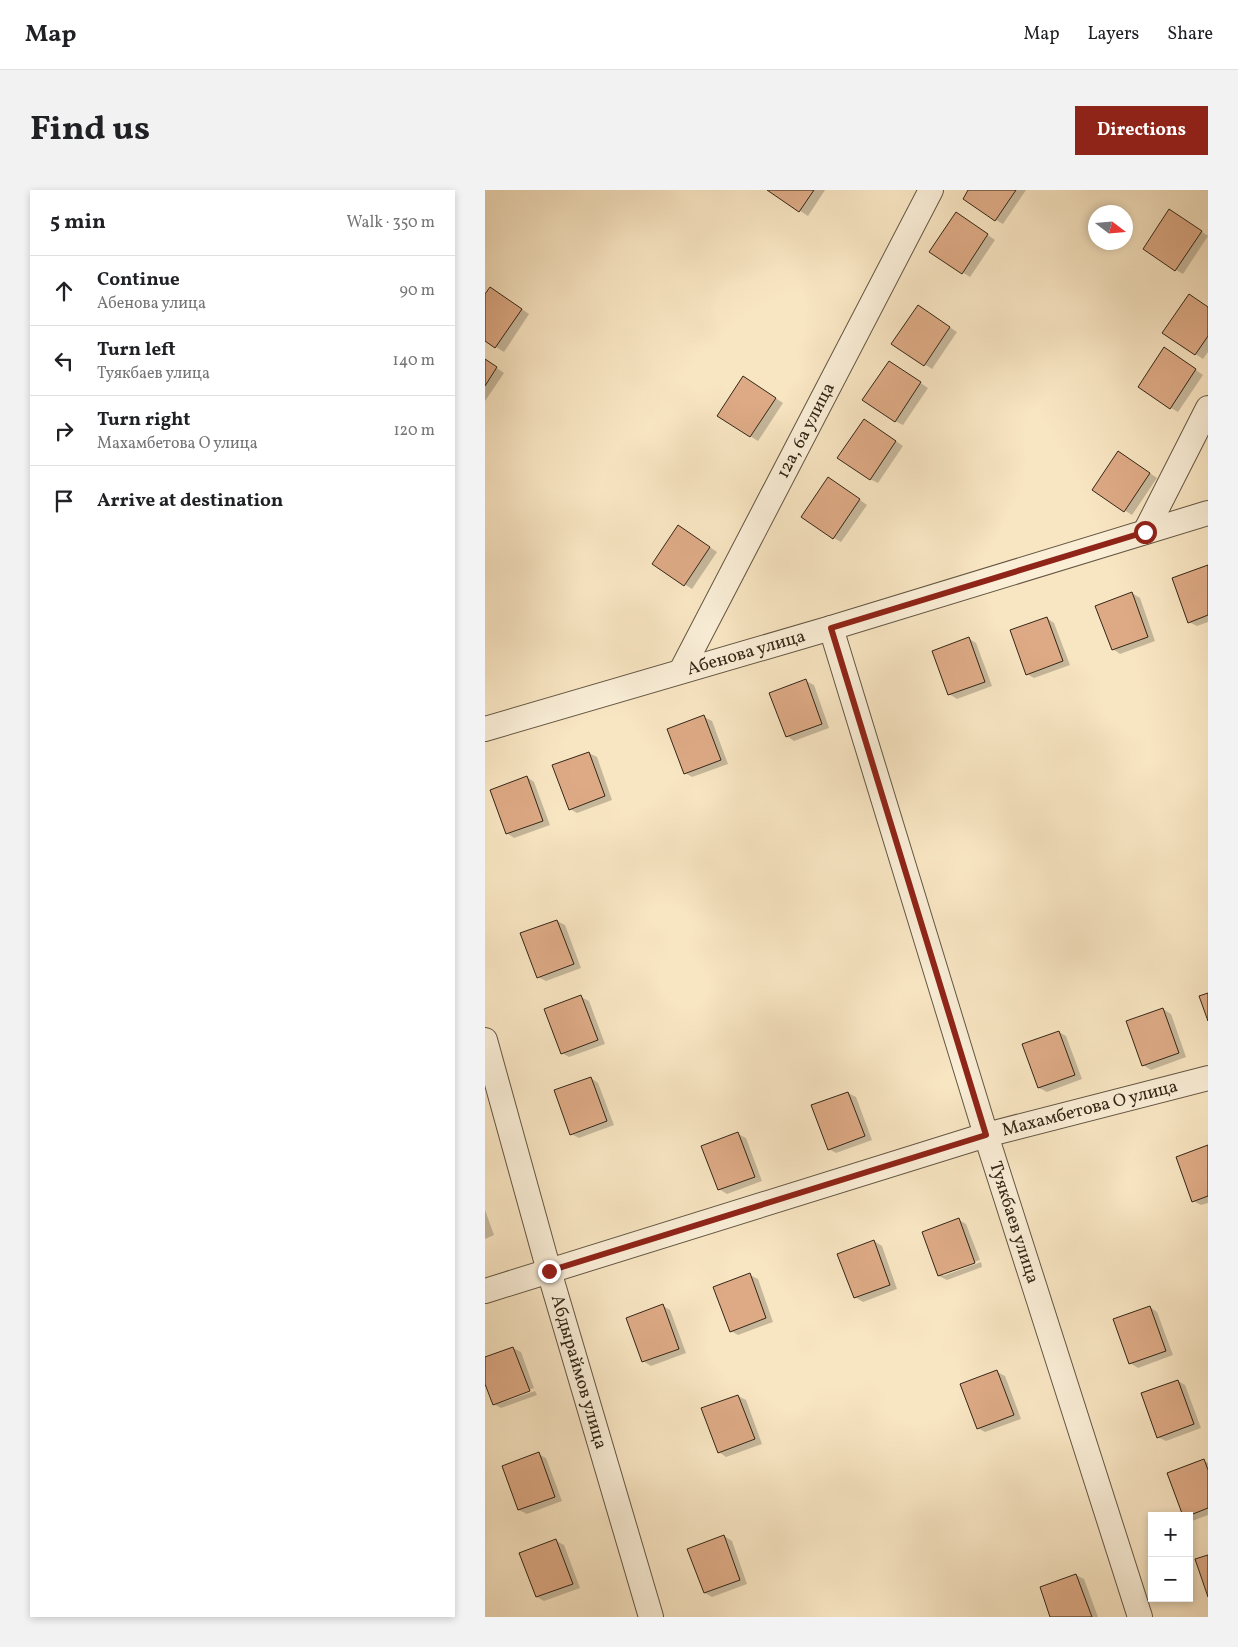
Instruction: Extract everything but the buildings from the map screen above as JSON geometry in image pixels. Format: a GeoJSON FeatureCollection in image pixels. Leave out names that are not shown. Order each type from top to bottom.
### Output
{"type":"FeatureCollection","features":[{"type":"Feature","properties":{"kind":"street","name":"12а, 6а улица"},"geometry":{"type":"LineString","coordinates":[[681,671],[931,190]]}},
{"type":"Feature","properties":{"kind":"street"},"geometry":{"type":"LineString","coordinates":[[1145,532],[1208,408]]}},
{"type":"Feature","properties":{"kind":"street","name":"Абенова улица"},"geometry":{"type":"LineString","coordinates":[[485,729],[831,628],[1208,513]]}},
{"type":"Feature","properties":{"kind":"street","name":"Туякбаев улица"},"geometry":{"type":"LineString","coordinates":[[831,628],[986,1135],[1141,1617]]}},
{"type":"Feature","properties":{"kind":"street","name":"Абдыраймов улица"},"geometry":{"type":"LineString","coordinates":[[485,1040],[549,1271],[651,1617]]}},
{"type":"Feature","properties":{"kind":"street","name":"Махамбетова О улица"},"geometry":{"type":"LineString","coordinates":[[485,1291],[986,1135],[1208,1078]]}},
{"type":"Feature","properties":{"kind":"route"},"geometry":{"type":"LineString","coordinates":[[549,1271],[986,1135],[831,628],[1145,532]]}}]}
